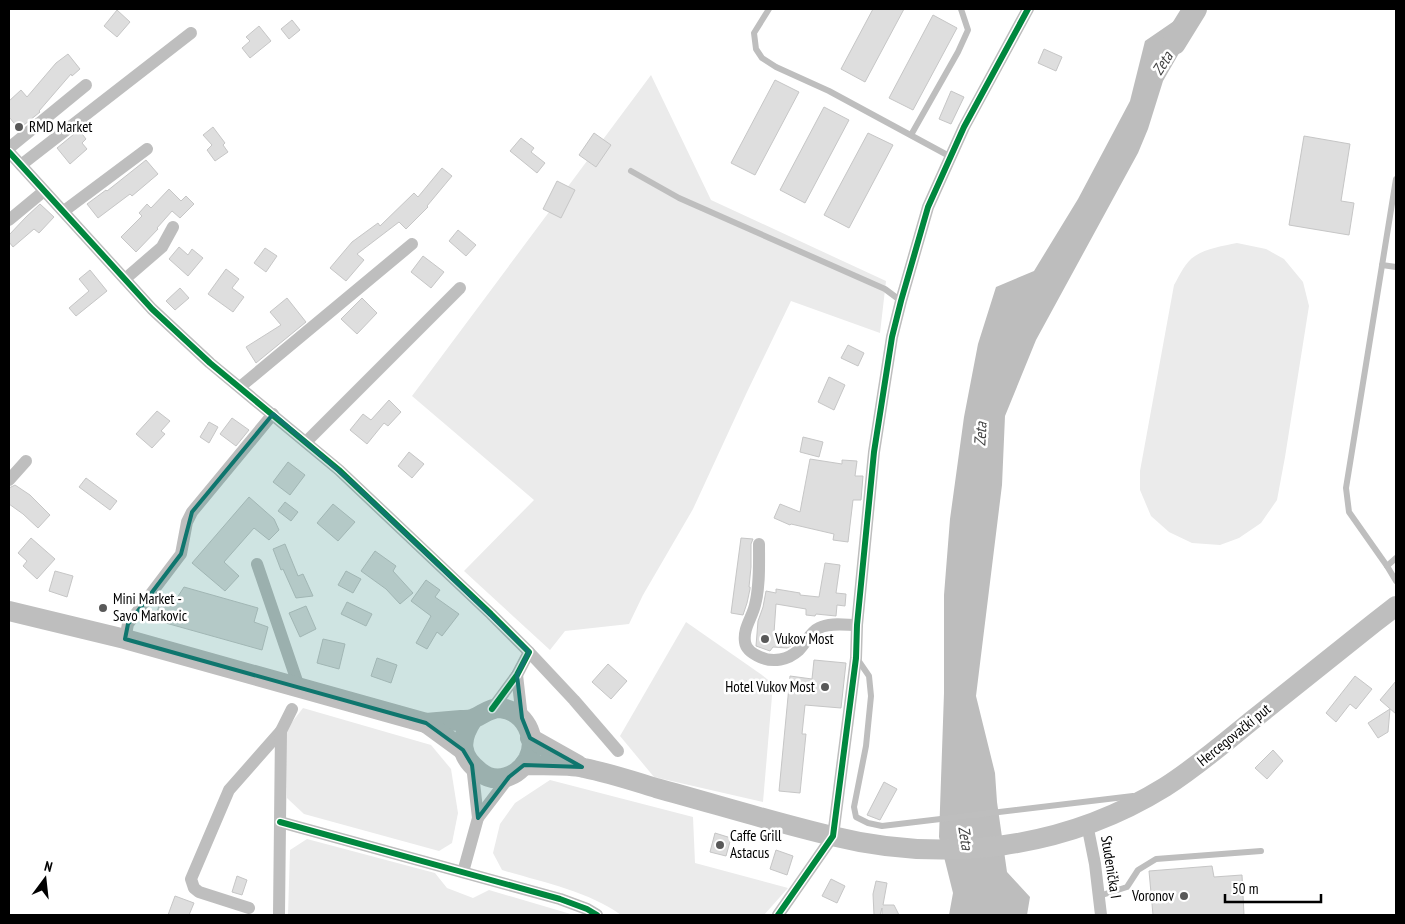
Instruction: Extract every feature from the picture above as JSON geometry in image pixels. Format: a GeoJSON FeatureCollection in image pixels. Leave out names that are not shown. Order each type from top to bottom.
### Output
{"type":"FeatureCollection","features":[{"type":"Feature","properties":{"kind":"main road","name":"Hercegovački put"},"geometry":{"type":"LineString","coordinates":[[582,767],[833,836],[886,846],[960,850],[992,848],[1032,841],[1087,824],[1125,809],[1154,793],[1197,765],[1396,606]]}},
{"type":"Feature","properties":{"kind":"main road"},"geometry":{"type":"LineString","coordinates":[[9,611],[125,639],[426,723],[472,719],[492,708],[502,708],[522,718],[528,729],[531,750],[528,759],[516,771],[504,779],[493,778],[482,774],[467,757],[426,723]]}},
{"type":"Feature","properties":{"kind":"main road"},"geometry":{"type":"LineString","coordinates":[[467,757],[463,739],[472,719]]}},
{"type":"Feature","properties":{"kind":"main road"},"geometry":{"type":"LineString","coordinates":[[530,738],[582,767]]}},
{"type":"Feature","properties":{"kind":"main road"},"geometry":{"type":"LineString","coordinates":[[516,771],[582,767]]}},
{"type":"Feature","properties":{"kind":"street"},"geometry":{"type":"LineString","coordinates":[[778,915],[833,836],[856,658],[857,625],[874,452],[892,337],[901,301],[928,207],[964,128],[1028,9]]}},
{"type":"Feature","properties":{"kind":"street"},"geometry":{"type":"LineString","coordinates":[[21,165],[190,33]]}},
{"type":"Feature","properties":{"kind":"street"},"geometry":{"type":"LineString","coordinates":[[9,148],[86,84]]}},
{"type":"Feature","properties":{"kind":"street"},"geometry":{"type":"LineString","coordinates":[[64,211],[147,149]]}},
{"type":"Feature","properties":{"kind":"street"},"geometry":{"type":"LineString","coordinates":[[9,152],[152,309],[187,342],[354,484],[528,652],[563,688],[618,751]]}},
{"type":"Feature","properties":{"kind":"street"},"geometry":{"type":"LineString","coordinates":[[9,220],[44,191]]}},
{"type":"Feature","properties":{"kind":"street"},"geometry":{"type":"LineString","coordinates":[[125,279],[162,247],[172,227]]}},
{"type":"Feature","properties":{"kind":"street"},"geometry":{"type":"LineString","coordinates":[[240,387],[412,244]]}},
{"type":"Feature","properties":{"kind":"street"},"geometry":{"type":"LineString","coordinates":[[306,442],[460,288]]}},
{"type":"Feature","properties":{"kind":"street"},"geometry":{"type":"LineString","coordinates":[[125,639],[128,624],[180,554],[187,522],[192,512],[273,414]]}},
{"type":"Feature","properties":{"kind":"street"},"geometry":{"type":"LineString","coordinates":[[9,480],[26,460]]}},
{"type":"Feature","properties":{"kind":"street"},"geometry":{"type":"LineString","coordinates":[[759,544],[759,572],[755,605],[746,626],[745,642],[748,650],[754,655],[766,660],[788,658],[799,650],[820,627],[841,624],[857,625]]}},
{"type":"Feature","properties":{"kind":"street"},"geometry":{"type":"LineString","coordinates":[[257,564],[299,687]]}},
{"type":"Feature","properties":{"kind":"street"},"geometry":{"type":"LineString","coordinates":[[492,708],[516,675],[528,652]]}},
{"type":"Feature","properties":{"kind":"street"},"geometry":{"type":"LineString","coordinates":[[516,675],[522,718]]}},
{"type":"Feature","properties":{"kind":"street"},"geometry":{"type":"LineString","coordinates":[[249,908],[199,892],[194,888],[191,878],[228,790],[281,731],[292,709]]}},
{"type":"Feature","properties":{"kind":"street"},"geometry":{"type":"LineString","coordinates":[[279,915],[281,731]]}},
{"type":"Feature","properties":{"kind":"street"},"geometry":{"type":"LineString","coordinates":[[467,757],[478,818]]}},
{"type":"Feature","properties":{"kind":"street"},"geometry":{"type":"LineString","coordinates":[[463,872],[478,818],[516,771]]}},
{"type":"Feature","properties":{"kind":"street"},"geometry":{"type":"LineString","coordinates":[[280,822],[560,899],[587,909],[597,915]]}},
{"type":"Feature","properties":{"kind":"street","name":"Studenička I"},"geometry":{"type":"LineString","coordinates":[[1087,824],[1095,864],[1101,915]]}},
{"type":"Feature","properties":{"kind":"lane"},"geometry":{"type":"LineString","coordinates":[[769,9],[754,32],[756,49],[762,58],[776,68],[829,91],[951,157]]}},
{"type":"Feature","properties":{"kind":"lane"},"geometry":{"type":"LineString","coordinates":[[911,135],[958,52],[968,30],[961,9]]}},
{"type":"Feature","properties":{"kind":"lane"},"geometry":{"type":"LineString","coordinates":[[631,171],[679,198],[885,289],[901,301]]}},
{"type":"Feature","properties":{"kind":"lane"},"geometry":{"type":"LineString","coordinates":[[1396,179],[1346,488],[1349,512],[1388,566],[1396,581]]}},
{"type":"Feature","properties":{"kind":"lane"},"geometry":{"type":"LineString","coordinates":[[1382,265],[1396,267]]}},
{"type":"Feature","properties":{"kind":"lane"},"geometry":{"type":"LineString","coordinates":[[1388,566],[1396,558]]}},
{"type":"Feature","properties":{"kind":"lane"},"geometry":{"type":"LineString","coordinates":[[856,658],[869,676],[871,696],[866,746],[854,806],[856,817],[868,823],[882,826],[1154,793]]}},
{"type":"Feature","properties":{"kind":"lane"},"geometry":{"type":"LineString","coordinates":[[1099,896],[1127,888],[1138,870],[1156,859],[1261,851]]}},
{"type":"Feature","properties":{"kind":"highlighted area"},"geometry":{"type":"Polygon","coordinates":[[[273,414],[354,484],[529,652],[517,675],[522,718],[530,738],[582,767],[524,765],[509,777],[478,818],[472,765],[463,750],[426,723],[125,639],[128,624],[181,554],[192,512],[273,414]]]}},
{"type":"Feature","properties":{"kind":"shaded area"},"geometry":{"type":"Polygon","coordinates":[[[651,75],[711,200],[886,281],[880,333],[791,301],[693,509],[643,595],[629,624],[565,631],[550,650],[464,571],[534,500],[412,396],[651,75]]]}},
{"type":"Feature","properties":{"kind":"shaded area"},"geometry":{"type":"Polygon","coordinates":[[[1237,243],[1266,249],[1284,259],[1303,282],[1309,306],[1277,500],[1261,523],[1239,538],[1220,545],[1192,543],[1169,532],[1151,516],[1140,490],[1140,471],[1174,285],[1186,265],[1195,256],[1210,249],[1237,243]]]}},
{"type":"Feature","properties":{"kind":"shaded area"},"geometry":{"type":"Polygon","coordinates":[[[686,622],[773,684],[763,802],[654,777],[620,736],[686,622]]]}},
{"type":"Feature","properties":{"kind":"shaded area"},"geometry":{"type":"Polygon","coordinates":[[[303,708],[431,745],[451,769],[458,813],[452,843],[439,851],[304,814],[287,798],[286,730],[303,708]]]}},
{"type":"Feature","properties":{"kind":"shaded area"},"geometry":{"type":"Polygon","coordinates":[[[550,780],[693,817],[695,863],[788,888],[764,915],[621,915],[579,893],[502,870],[493,853],[500,824],[515,803],[550,780]]]}},
{"type":"Feature","properties":{"kind":"shaded area"},"geometry":{"type":"Polygon","coordinates":[[[307,839],[435,873],[447,888],[473,898],[489,890],[574,915],[288,915],[290,850],[307,839]]]}},
{"type":"Feature","properties":{"kind":"water"},"geometry":{"type":"Polygon","coordinates":[[[1190,16],[1197,22],[1163,81],[1148,129],[1138,153],[1036,340],[1005,416],[1002,485],[976,696],[995,773],[997,802],[1007,872],[1030,897],[1027,915],[949,915],[953,893],[939,837],[944,693],[944,595],[950,519],[964,417],[978,344],[996,287],[1034,271],[1078,199],[1130,101],[1145,41],[1180,17],[1190,16]]]}},
{"type":"Feature","properties":{"kind":"building"},"geometry":{"type":"Polygon","coordinates":[[[873,9],[904,9],[865,82],[841,69],[873,9]]]}},
{"type":"Feature","properties":{"kind":"building"},"geometry":{"type":"Polygon","coordinates":[[[117,10],[130,22],[117,37],[104,26],[117,10]]]}},
{"type":"Feature","properties":{"kind":"building"},"geometry":{"type":"Polygon","coordinates":[[[933,15],[957,28],[913,110],[889,98],[933,15]]]}},
{"type":"Feature","properties":{"kind":"building"},"geometry":{"type":"Polygon","coordinates":[[[292,20],[300,30],[289,39],[281,29],[292,20]]]}},
{"type":"Feature","properties":{"kind":"building"},"geometry":{"type":"Polygon","coordinates":[[[259,26],[271,41],[250,58],[242,48],[250,41],[246,37],[259,26]]]}},
{"type":"Feature","properties":{"kind":"building"},"geometry":{"type":"Polygon","coordinates":[[[1044,49],[1062,57],[1056,71],[1038,63],[1044,49]]]}},
{"type":"Feature","properties":{"kind":"building"},"geometry":{"type":"Polygon","coordinates":[[[68,54],[80,69],[72,76],[71,74],[40,112],[19,129],[9,117],[9,101],[21,90],[27,97],[56,63],[68,54]]]}},
{"type":"Feature","properties":{"kind":"building"},"geometry":{"type":"Polygon","coordinates":[[[775,80],[799,92],[755,175],[731,163],[775,80]]]}},
{"type":"Feature","properties":{"kind":"building"},"geometry":{"type":"Polygon","coordinates":[[[951,91],[964,97],[951,124],[939,119],[951,91]]]}},
{"type":"Feature","properties":{"kind":"building"},"geometry":{"type":"Polygon","coordinates":[[[824,107],[849,120],[805,203],[780,190],[824,107]]]}},
{"type":"Feature","properties":{"kind":"building"},"geometry":{"type":"Polygon","coordinates":[[[213,127],[225,143],[223,145],[228,152],[215,161],[207,150],[212,145],[203,135],[213,127]]]}},
{"type":"Feature","properties":{"kind":"building"},"geometry":{"type":"Polygon","coordinates":[[[79,130],[86,139],[82,143],[87,149],[70,164],[57,148],[79,130]]]}},
{"type":"Feature","properties":{"kind":"building"},"geometry":{"type":"Polygon","coordinates":[[[594,133],[611,145],[596,167],[579,155],[594,133]]]}},
{"type":"Feature","properties":{"kind":"building"},"geometry":{"type":"Polygon","coordinates":[[[868,133],[893,145],[849,228],[824,215],[868,133]]]}},
{"type":"Feature","properties":{"kind":"building"},"geometry":{"type":"Polygon","coordinates":[[[1304,136],[1350,144],[1341,201],[1354,203],[1349,235],[1289,225],[1304,136]]]}},
{"type":"Feature","properties":{"kind":"building"},"geometry":{"type":"Polygon","coordinates":[[[521,138],[534,148],[531,152],[545,163],[537,173],[510,151],[521,138]]]}},
{"type":"Feature","properties":{"kind":"building"},"geometry":{"type":"Polygon","coordinates":[[[146,160],[158,174],[132,196],[130,194],[98,218],[87,204],[107,191],[146,160]]]}},
{"type":"Feature","properties":{"kind":"building"},"geometry":{"type":"Polygon","coordinates":[[[442,168],[452,176],[428,207],[406,229],[399,222],[357,254],[364,260],[346,281],[330,268],[352,242],[378,223],[380,226],[414,193],[418,197],[442,168]]]}},
{"type":"Feature","properties":{"kind":"building"},"geometry":{"type":"Polygon","coordinates":[[[557,181],[575,190],[561,218],[543,209],[557,181]]]}},
{"type":"Feature","properties":{"kind":"building"},"geometry":{"type":"Polygon","coordinates":[[[169,189],[181,201],[186,196],[194,204],[180,218],[172,211],[136,252],[121,237],[142,216],[139,213],[147,204],[151,208],[169,189]]]}},
{"type":"Feature","properties":{"kind":"building"},"geometry":{"type":"Polygon","coordinates":[[[40,204],[54,217],[39,233],[34,229],[13,247],[9,242],[9,235],[40,204]]]}},
{"type":"Feature","properties":{"kind":"building"},"geometry":{"type":"Polygon","coordinates":[[[458,230],[476,245],[466,256],[449,241],[458,230]]]}},
{"type":"Feature","properties":{"kind":"building"},"geometry":{"type":"Polygon","coordinates":[[[179,247],[188,255],[192,249],[203,258],[188,276],[169,259],[179,247]]]}},
{"type":"Feature","properties":{"kind":"building"},"geometry":{"type":"Polygon","coordinates":[[[265,248],[277,256],[266,272],[254,263],[265,248]]]}},
{"type":"Feature","properties":{"kind":"building"},"geometry":{"type":"Polygon","coordinates":[[[423,256],[444,272],[431,288],[411,272],[423,256]]]}},
{"type":"Feature","properties":{"kind":"building"},"geometry":{"type":"Polygon","coordinates":[[[226,269],[239,279],[232,288],[244,297],[233,312],[208,294],[226,269]]]}},
{"type":"Feature","properties":{"kind":"building"},"geometry":{"type":"Polygon","coordinates":[[[90,270],[107,291],[76,316],[69,308],[89,291],[79,279],[90,270]]]}},
{"type":"Feature","properties":{"kind":"building"},"geometry":{"type":"Polygon","coordinates":[[[180,288],[189,298],[175,310],[166,301],[180,288]]]}},
{"type":"Feature","properties":{"kind":"building"},"geometry":{"type":"Polygon","coordinates":[[[287,298],[306,322],[256,363],[246,347],[281,325],[270,312],[287,298]]]}},
{"type":"Feature","properties":{"kind":"building"},"geometry":{"type":"Polygon","coordinates":[[[362,298],[377,313],[357,334],[341,319],[362,298]]]}},
{"type":"Feature","properties":{"kind":"building"},"geometry":{"type":"Polygon","coordinates":[[[848,345],[864,353],[858,366],[841,358],[848,345]]]}},
{"type":"Feature","properties":{"kind":"building"},"geometry":{"type":"Polygon","coordinates":[[[829,377],[845,385],[834,410],[818,402],[829,377]]]}},
{"type":"Feature","properties":{"kind":"building"},"geometry":{"type":"Polygon","coordinates":[[[389,400],[401,412],[388,426],[384,423],[367,444],[350,430],[363,414],[371,420],[389,400]]]}},
{"type":"Feature","properties":{"kind":"building"},"geometry":{"type":"Polygon","coordinates":[[[157,411],[170,421],[161,431],[165,434],[152,448],[136,434],[157,411]]]}},
{"type":"Feature","properties":{"kind":"building"},"geometry":{"type":"Polygon","coordinates":[[[232,418],[249,430],[236,446],[220,434],[232,418]]]}},
{"type":"Feature","properties":{"kind":"building"},"geometry":{"type":"Polygon","coordinates":[[[209,422],[218,427],[209,443],[200,437],[209,422]]]}},
{"type":"Feature","properties":{"kind":"building"},"geometry":{"type":"Polygon","coordinates":[[[803,437],[823,442],[819,457],[800,452],[803,437]]]}},
{"type":"Feature","properties":{"kind":"building"},"geometry":{"type":"Polygon","coordinates":[[[409,452],[424,464],[412,478],[398,466],[409,452]]]}},
{"type":"Feature","properties":{"kind":"building"},"geometry":{"type":"Polygon","coordinates":[[[810,459],[842,464],[842,460],[857,461],[855,476],[863,476],[861,500],[853,500],[848,542],[833,540],[834,534],[790,525],[774,518],[780,504],[800,512],[810,459]]]}},
{"type":"Feature","properties":{"kind":"building"},"geometry":{"type":"Polygon","coordinates":[[[288,462],[305,475],[290,495],[273,482],[288,462]]]}},
{"type":"Feature","properties":{"kind":"building"},"geometry":{"type":"Polygon","coordinates":[[[86,478],[117,501],[110,510],[79,487],[86,478]]]}},
{"type":"Feature","properties":{"kind":"building"},"geometry":{"type":"Polygon","coordinates":[[[15,485],[30,495],[50,515],[38,528],[9,504],[9,488],[15,485]]]}},
{"type":"Feature","properties":{"kind":"building"},"geometry":{"type":"Polygon","coordinates":[[[249,497],[274,519],[279,530],[269,540],[254,528],[224,562],[239,576],[225,591],[192,563],[249,497]]]}},
{"type":"Feature","properties":{"kind":"building"},"geometry":{"type":"Polygon","coordinates":[[[285,502],[298,512],[291,521],[278,511],[285,502]]]}},
{"type":"Feature","properties":{"kind":"building"},"geometry":{"type":"Polygon","coordinates":[[[333,504],[355,522],[338,541],[317,523],[333,504]]]}},
{"type":"Feature","properties":{"kind":"building"},"geometry":{"type":"Polygon","coordinates":[[[31,538],[55,559],[37,579],[23,566],[27,561],[18,553],[31,538]]]}},
{"type":"Feature","properties":{"kind":"building"},"geometry":{"type":"Polygon","coordinates":[[[741,538],[753,539],[751,544],[750,589],[743,615],[731,613],[741,538]]]}},
{"type":"Feature","properties":{"kind":"building"},"geometry":{"type":"Polygon","coordinates":[[[285,544],[298,576],[303,574],[313,596],[296,598],[283,569],[281,570],[273,549],[285,544]]]}},
{"type":"Feature","properties":{"kind":"building"},"geometry":{"type":"Polygon","coordinates":[[[375,551],[396,566],[393,571],[413,593],[400,604],[386,589],[361,571],[375,551]]]}},
{"type":"Feature","properties":{"kind":"building"},"geometry":{"type":"Polygon","coordinates":[[[825,563],[840,565],[836,593],[846,594],[845,606],[837,605],[836,616],[816,614],[815,616],[806,615],[806,609],[776,604],[774,633],[792,635],[791,646],[787,648],[773,647],[770,651],[756,646],[758,621],[766,591],[776,593],[776,589],[800,593],[800,595],[819,597],[825,563]]]}},
{"type":"Feature","properties":{"kind":"building"},"geometry":{"type":"Polygon","coordinates":[[[55,571],[73,576],[67,597],[49,591],[55,571]]]}},
{"type":"Feature","properties":{"kind":"building"},"geometry":{"type":"Polygon","coordinates":[[[346,571],[361,579],[353,593],[338,585],[346,571]]]}},
{"type":"Feature","properties":{"kind":"building"},"geometry":{"type":"Polygon","coordinates":[[[426,580],[440,590],[435,597],[459,614],[442,636],[437,632],[427,649],[416,643],[431,616],[411,601],[426,580]]]}},
{"type":"Feature","properties":{"kind":"building"},"geometry":{"type":"Polygon","coordinates":[[[184,587],[258,608],[254,622],[268,627],[262,650],[155,620],[162,594],[177,598],[184,587]]]}},
{"type":"Feature","properties":{"kind":"building"},"geometry":{"type":"Polygon","coordinates":[[[347,602],[372,614],[366,626],[341,614],[347,602]]]}},
{"type":"Feature","properties":{"kind":"building"},"geometry":{"type":"Polygon","coordinates":[[[306,606],[316,629],[300,637],[289,613],[306,606]]]}},
{"type":"Feature","properties":{"kind":"building"},"geometry":{"type":"Polygon","coordinates":[[[323,639],[345,644],[339,669],[317,663],[323,639]]]}},
{"type":"Feature","properties":{"kind":"building"},"geometry":{"type":"Polygon","coordinates":[[[377,658],[397,665],[391,683],[371,676],[377,658]]]}},
{"type":"Feature","properties":{"kind":"building"},"geometry":{"type":"Polygon","coordinates":[[[814,660],[846,663],[841,708],[805,705],[802,734],[806,734],[800,793],[779,791],[790,676],[812,679],[814,660]]]}},
{"type":"Feature","properties":{"kind":"building"},"geometry":{"type":"Polygon","coordinates":[[[608,664],[627,681],[611,699],[592,682],[608,664]]]}},
{"type":"Feature","properties":{"kind":"building"},"geometry":{"type":"Polygon","coordinates":[[[1355,676],[1372,689],[1356,709],[1350,704],[1336,722],[1326,713],[1355,676]]]}},
{"type":"Feature","properties":{"kind":"building"},"geometry":{"type":"Polygon","coordinates":[[[1396,681],[1396,714],[1380,700],[1396,681]]]}},
{"type":"Feature","properties":{"kind":"building"},"geometry":{"type":"Polygon","coordinates":[[[1390,709],[1388,732],[1378,738],[1368,723],[1390,709]]]}},
{"type":"Feature","properties":{"kind":"building"},"geometry":{"type":"Polygon","coordinates":[[[1273,750],[1283,761],[1267,779],[1255,768],[1273,750]]]}},
{"type":"Feature","properties":{"kind":"building"},"geometry":{"type":"Polygon","coordinates":[[[884,782],[897,789],[880,820],[867,815],[884,782]]]}},
{"type":"Feature","properties":{"kind":"building","name":"Caffe Grill Astacus"},"geometry":{"type":"Polygon","coordinates":[[[715,833],[731,838],[726,856],[710,852],[715,833]]]}},
{"type":"Feature","properties":{"kind":"building"},"geometry":{"type":"Polygon","coordinates":[[[776,850],[793,856],[787,875],[770,869],[776,850]]]}},
{"type":"Feature","properties":{"kind":"building","name":"Voronov"},"geometry":{"type":"Polygon","coordinates":[[[1212,866],[1214,877],[1242,875],[1244,915],[1153,915],[1149,871],[1212,866]]]}},
{"type":"Feature","properties":{"kind":"building"},"geometry":{"type":"Polygon","coordinates":[[[237,876],[247,880],[242,895],[232,892],[237,876]]]}},
{"type":"Feature","properties":{"kind":"building"},"geometry":{"type":"Polygon","coordinates":[[[831,879],[845,886],[837,903],[822,896],[831,879]]]}},
{"type":"Feature","properties":{"kind":"building"},"geometry":{"type":"Polygon","coordinates":[[[876,881],[887,883],[883,905],[894,905],[899,915],[882,915],[882,908],[880,915],[874,915],[873,894],[876,881]]]}},
{"type":"Feature","properties":{"kind":"building"},"geometry":{"type":"Polygon","coordinates":[[[175,896],[194,903],[189,915],[168,915],[175,896]]]}},
{"type":"Feature","properties":{"kind":"waterway","name":"Zeta"},"geometry":{"type":"LineString","coordinates":[[1174,43],[1195,9]]}},
{"type":"Feature","properties":{"kind":"cycle path"},"geometry":{"type":"LineString","coordinates":[[778,915],[833,836],[856,658],[857,625],[874,452],[892,337],[901,301],[928,207],[964,127],[1028,9]]}},
{"type":"Feature","properties":{"kind":"cycle path"},"geometry":{"type":"LineString","coordinates":[[9,152],[152,309],[210,363],[339,470],[529,652],[517,675],[492,709]]}},
{"type":"Feature","properties":{"kind":"cycle path"},"geometry":{"type":"LineString","coordinates":[[280,822],[560,899],[587,909],[597,915]]}},
{"type":"Feature","properties":{"kind":"place","name":"RMD Market"},"geometry":{"type":"Point","coordinates":[19,127]}},
{"type":"Feature","properties":{"kind":"place","name":"Mini Market - Savo Markovic"},"geometry":{"type":"Point","coordinates":[103,608]}},
{"type":"Feature","properties":{"kind":"place","name":"Vukov Most"},"geometry":{"type":"Point","coordinates":[765,639]}},
{"type":"Feature","properties":{"kind":"place","name":"Hotel Vukov Most"},"geometry":{"type":"Point","coordinates":[825,687]}},
{"type":"Feature","properties":{"kind":"place","name":"Caffe Grill Astacus"},"geometry":{"type":"Point","coordinates":[720,845]}},
{"type":"Feature","properties":{"kind":"place","name":"Voronov"},"geometry":{"type":"Point","coordinates":[1184,896]}}]}
